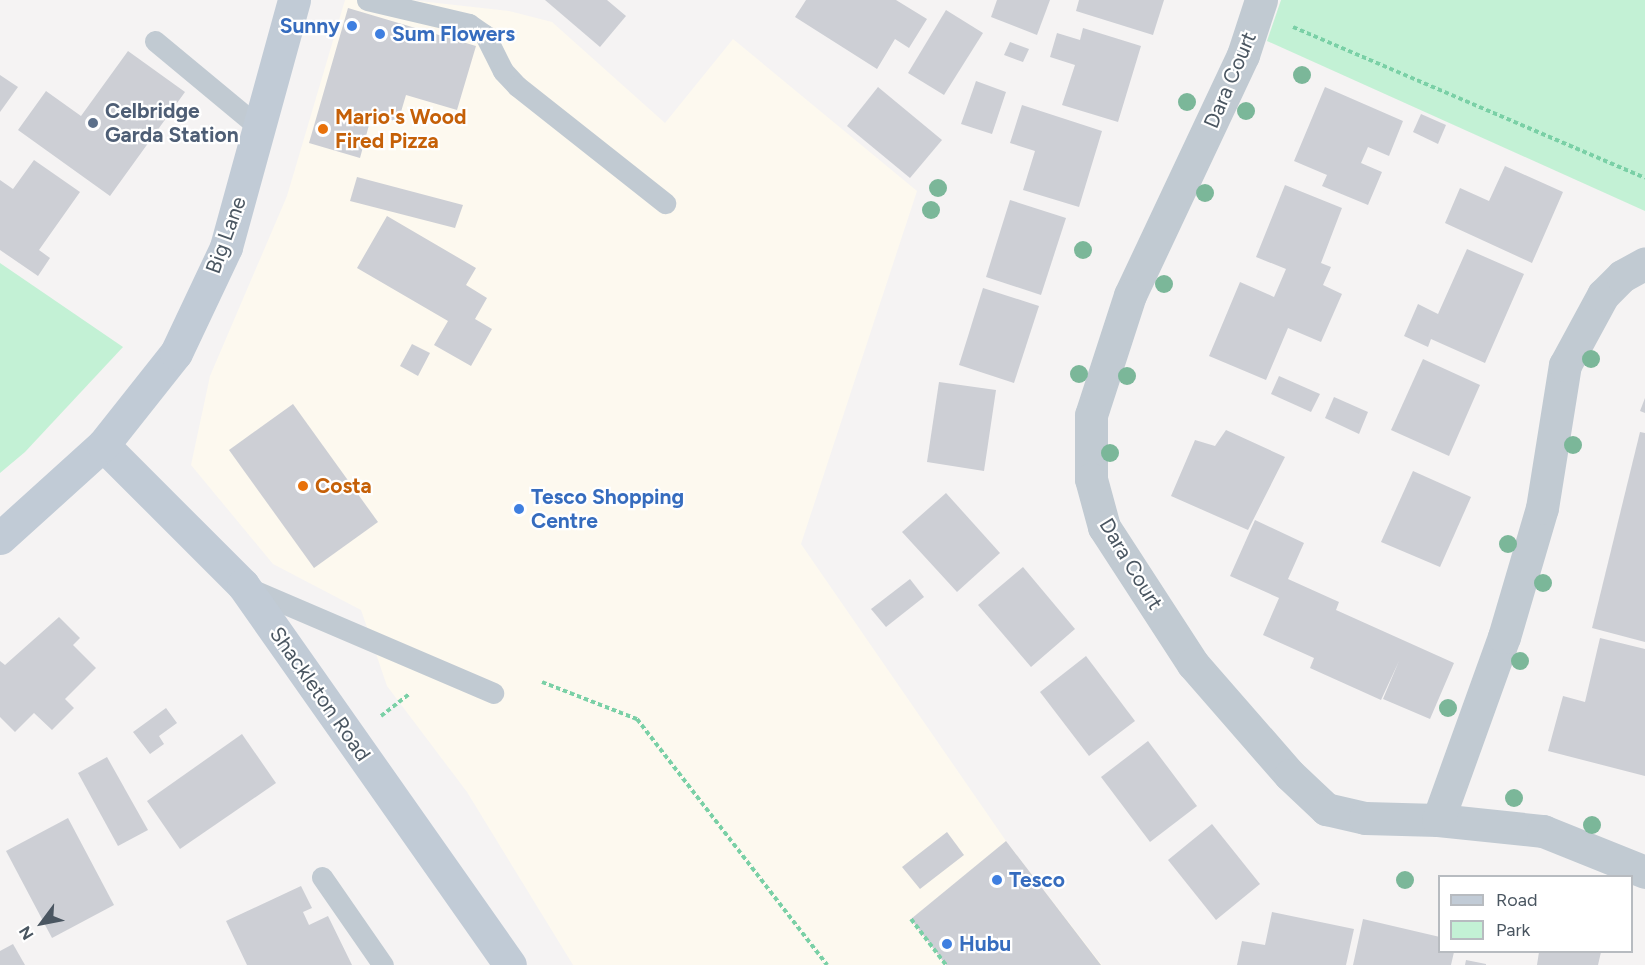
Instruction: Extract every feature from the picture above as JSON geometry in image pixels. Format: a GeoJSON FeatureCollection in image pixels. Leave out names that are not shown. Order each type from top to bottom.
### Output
{"type":"FeatureCollection","features":[{"type":"Feature","properties":{"kind":"street","name":"Big Lane"},"geometry":{"type":"LineString","coordinates":[[0,538],[104,445],[176,353],[226,247],[261,129],[294,0]]}},
{"type":"Feature","properties":{"kind":"street","name":"Dara Court"},"geometry":{"type":"LineString","coordinates":[[1261,0],[1243,55],[1130,295],[1091,416],[1091,479],[1104,527],[1193,664],[1290,775],[1326,809],[1342,815],[1438,820],[1543,831],[1645,872]]}},
{"type":"Feature","properties":{"kind":"street"},"geometry":{"type":"LineString","coordinates":[[1438,820],[1504,637],[1542,508],[1565,365],[1603,295],[1622,276],[1645,263]]}},
{"type":"Feature","properties":{"kind":"street","name":"Shackleton Road"},"geometry":{"type":"LineString","coordinates":[[104,445],[243,585],[510,965]]}},
{"type":"Feature","properties":{"kind":"lane"},"geometry":{"type":"LineString","coordinates":[[367,0],[469,24],[485,35],[503,71],[517,86],[665,203]]}},
{"type":"Feature","properties":{"kind":"lane"},"geometry":{"type":"LineString","coordinates":[[154,41],[261,129]]}},
{"type":"Feature","properties":{"kind":"lane"},"geometry":{"type":"LineString","coordinates":[[243,585],[493,693]]}},
{"type":"Feature","properties":{"kind":"lane"},"geometry":{"type":"LineString","coordinates":[[322,877],[383,965]]}},
{"type":"Feature","properties":{"kind":"path"},"geometry":{"type":"LineString","coordinates":[[1306,32],[1645,178]]}},
{"type":"Feature","properties":{"kind":"path"},"geometry":{"type":"LineString","coordinates":[[542,682],[637,719],[827,965]]}},
{"type":"Feature","properties":{"kind":"path"},"geometry":{"type":"LineString","coordinates":[[379,718],[410,695],[411,686]]}},
{"type":"Feature","properties":{"kind":"path"},"geometry":{"type":"LineString","coordinates":[[911,919],[946,965]]}},
{"type":"Feature","properties":{"kind":"shaded area","name":"Tesco Shopping Centre"},"geometry":{"type":"Polygon","coordinates":[[[345,0],[410,0],[509,11],[552,22],[665,123],[733,39],[917,191],[801,544],[1006,841],[1102,965],[573,965],[467,792],[387,686],[361,610],[273,564],[191,465],[210,376],[287,196],[345,0]]]}},
{"type":"Feature","properties":{"kind":"green space"},"geometry":{"type":"Polygon","coordinates":[[[1281,0],[1645,0],[1645,211],[1267,41],[1281,0]]]}},
{"type":"Feature","properties":{"kind":"green space"},"geometry":{"type":"Polygon","coordinates":[[[0,263],[123,347],[25,452],[0,473],[0,263]]]}},
{"type":"Feature","properties":{"kind":"building"},"geometry":{"type":"Polygon","coordinates":[[[545,0],[607,0],[626,16],[600,47],[545,0]]]}},
{"type":"Feature","properties":{"kind":"building"},"geometry":{"type":"Polygon","coordinates":[[[806,0],[896,0],[927,19],[909,48],[895,39],[877,69],[795,17],[806,0]]]}},
{"type":"Feature","properties":{"kind":"building"},"geometry":{"type":"Polygon","coordinates":[[[997,0],[1050,0],[1037,35],[991,17],[997,0]]]}},
{"type":"Feature","properties":{"kind":"building"},"geometry":{"type":"Polygon","coordinates":[[[1079,0],[1164,0],[1153,35],[1076,11],[1079,0]]]}},
{"type":"Feature","properties":{"kind":"building"},"geometry":{"type":"Polygon","coordinates":[[[348,8],[476,46],[457,110],[406,95],[398,122],[372,114],[360,158],[309,143],[348,8]]]}},
{"type":"Feature","properties":{"kind":"building"},"geometry":{"type":"Polygon","coordinates":[[[946,10],[983,33],[944,95],[908,73],[946,10]]]}},
{"type":"Feature","properties":{"kind":"building"},"geometry":{"type":"Polygon","coordinates":[[[1083,28],[1141,46],[1118,122],[1062,105],[1075,65],[1050,57],[1057,33],[1080,40],[1083,28]]]}},
{"type":"Feature","properties":{"kind":"building"},"geometry":{"type":"Polygon","coordinates":[[[1010,42],[1029,49],[1023,62],[1004,55],[1010,42]]]}},
{"type":"Feature","properties":{"kind":"building","name":"Celbridge Garda Station"},"geometry":{"type":"Polygon","coordinates":[[[128,51],[185,92],[110,196],[18,130],[46,91],[81,116],[128,51]]]}},
{"type":"Feature","properties":{"kind":"building"},"geometry":{"type":"Polygon","coordinates":[[[0,75],[18,87],[0,112],[0,75]]]}},
{"type":"Feature","properties":{"kind":"building"},"geometry":{"type":"Polygon","coordinates":[[[976,81],[1006,92],[992,134],[961,124],[976,81]]]}},
{"type":"Feature","properties":{"kind":"building"},"geometry":{"type":"Polygon","coordinates":[[[878,87],[942,140],[910,178],[847,126],[878,87]]]}},
{"type":"Feature","properties":{"kind":"building"},"geometry":{"type":"Polygon","coordinates":[[[1325,87],[1403,121],[1389,156],[1368,147],[1361,163],[1382,172],[1368,205],[1322,186],[1327,175],[1294,161],[1325,87]]]}},
{"type":"Feature","properties":{"kind":"building"},"geometry":{"type":"Polygon","coordinates":[[[1022,105],[1102,131],[1079,207],[1023,190],[1035,151],[1010,143],[1022,105]]]}},
{"type":"Feature","properties":{"kind":"building"},"geometry":{"type":"Polygon","coordinates":[[[1421,114],[1446,125],[1438,144],[1413,132],[1421,114]]]}},
{"type":"Feature","properties":{"kind":"building"},"geometry":{"type":"Polygon","coordinates":[[[34,160],[80,192],[39,250],[50,258],[38,276],[0,250],[0,180],[13,189],[34,160]]]}},
{"type":"Feature","properties":{"kind":"building"},"geometry":{"type":"Polygon","coordinates":[[[1505,166],[1563,192],[1532,263],[1445,223],[1460,188],[1489,201],[1505,166]]]}},
{"type":"Feature","properties":{"kind":"building"},"geometry":{"type":"Polygon","coordinates":[[[357,177],[463,205],[455,228],[350,201],[357,177]]]}},
{"type":"Feature","properties":{"kind":"building"},"geometry":{"type":"Polygon","coordinates":[[[1285,185],[1342,208],[1321,263],[1331,267],[1323,285],[1342,294],[1321,342],[1288,328],[1266,380],[1209,356],[1240,282],[1274,297],[1286,269],[1256,257],[1285,185]]]}},
{"type":"Feature","properties":{"kind":"building"},"geometry":{"type":"Polygon","coordinates":[[[1010,200],[1066,218],[1041,295],[986,277],[1010,200]]]}},
{"type":"Feature","properties":{"kind":"building"},"geometry":{"type":"Polygon","coordinates":[[[387,216],[476,268],[466,285],[487,298],[475,319],[492,329],[471,366],[434,345],[448,321],[357,268],[387,216]]]}},
{"type":"Feature","properties":{"kind":"building"},"geometry":{"type":"Polygon","coordinates":[[[1467,249],[1524,274],[1485,363],[1431,339],[1428,347],[1404,336],[1418,304],[1438,314],[1467,249]]]}},
{"type":"Feature","properties":{"kind":"building"},"geometry":{"type":"Polygon","coordinates":[[[983,288],[1039,306],[1014,383],[959,365],[983,288]]]}},
{"type":"Feature","properties":{"kind":"building"},"geometry":{"type":"Polygon","coordinates":[[[412,344],[430,353],[418,376],[400,366],[412,344]]]}},
{"type":"Feature","properties":{"kind":"building"},"geometry":{"type":"Polygon","coordinates":[[[1423,359],[1480,385],[1449,456],[1391,430],[1423,359]]]}},
{"type":"Feature","properties":{"kind":"building"},"geometry":{"type":"Polygon","coordinates":[[[1279,376],[1320,394],[1311,412],[1271,394],[1279,376]]]}},
{"type":"Feature","properties":{"kind":"building"},"geometry":{"type":"Polygon","coordinates":[[[939,382],[996,390],[984,471],[927,462],[939,382]]]}},
{"type":"Feature","properties":{"kind":"building"},"geometry":{"type":"Polygon","coordinates":[[[1334,397],[1368,412],[1359,434],[1325,418],[1334,397]]]}},
{"type":"Feature","properties":{"kind":"building"},"geometry":{"type":"Polygon","coordinates":[[[1645,398],[1645,413],[1640,411],[1645,398]]]}},
{"type":"Feature","properties":{"kind":"building","name":"Costa"},"geometry":{"type":"Polygon","coordinates":[[[293,404],[378,522],[314,568],[229,450],[293,404]]]}},
{"type":"Feature","properties":{"kind":"building"},"geometry":{"type":"Polygon","coordinates":[[[1226,430],[1285,457],[1248,530],[1171,496],[1195,440],[1215,446],[1226,430]]]}},
{"type":"Feature","properties":{"kind":"building"},"geometry":{"type":"Polygon","coordinates":[[[1640,432],[1645,433],[1645,642],[1592,628],[1640,432]]]}},
{"type":"Feature","properties":{"kind":"building"},"geometry":{"type":"Polygon","coordinates":[[[1413,471],[1471,497],[1440,567],[1381,542],[1413,471]]]}},
{"type":"Feature","properties":{"kind":"building"},"geometry":{"type":"Polygon","coordinates":[[[946,493],[1000,553],[957,592],[902,532],[946,493]]]}},
{"type":"Feature","properties":{"kind":"building"},"geometry":{"type":"Polygon","coordinates":[[[1255,520],[1304,543],[1288,579],[1339,602],[1336,610],[1454,663],[1430,719],[1383,699],[1399,661],[1381,700],[1310,668],[1314,658],[1263,635],[1279,598],[1230,576],[1255,520]]]}},
{"type":"Feature","properties":{"kind":"building"},"geometry":{"type":"Polygon","coordinates":[[[1023,567],[1075,629],[1031,667],[978,605],[1023,567]]]}},
{"type":"Feature","properties":{"kind":"building"},"geometry":{"type":"Polygon","coordinates":[[[910,579],[924,597],[886,627],[871,609],[910,579]]]}},
{"type":"Feature","properties":{"kind":"building"},"geometry":{"type":"Polygon","coordinates":[[[59,617],[80,638],[73,645],[96,668],[65,699],[74,708],[52,730],[34,713],[15,732],[0,717],[0,661],[5,665],[59,617]]]}},
{"type":"Feature","properties":{"kind":"building"},"geometry":{"type":"Polygon","coordinates":[[[1600,638],[1645,649],[1645,776],[1548,751],[1563,696],[1585,702],[1600,638]]]}},
{"type":"Feature","properties":{"kind":"building"},"geometry":{"type":"Polygon","coordinates":[[[1086,656],[1135,721],[1089,756],[1040,692],[1086,656]]]}},
{"type":"Feature","properties":{"kind":"building"},"geometry":{"type":"Polygon","coordinates":[[[166,708],[177,723],[159,736],[164,744],[150,754],[133,732],[166,708]]]}},
{"type":"Feature","properties":{"kind":"building"},"geometry":{"type":"Polygon","coordinates":[[[242,734],[276,783],[180,849],[147,801],[242,734]]]}},
{"type":"Feature","properties":{"kind":"building"},"geometry":{"type":"Polygon","coordinates":[[[1148,741],[1197,806],[1150,842],[1101,777],[1148,741]]]}},
{"type":"Feature","properties":{"kind":"building"},"geometry":{"type":"Polygon","coordinates":[[[107,757],[148,830],[118,846],[78,773],[107,757]]]}},
{"type":"Feature","properties":{"kind":"building"},"geometry":{"type":"Polygon","coordinates":[[[68,818],[114,905],[52,938],[6,851],[68,818]]]}},
{"type":"Feature","properties":{"kind":"building"},"geometry":{"type":"Polygon","coordinates":[[[1212,824],[1260,884],[1216,920],[1168,860],[1212,824]]]}},
{"type":"Feature","properties":{"kind":"building"},"geometry":{"type":"Polygon","coordinates":[[[947,832],[964,855],[920,889],[902,867],[947,832]]]}},
{"type":"Feature","properties":{"kind":"building","name":"Tesco"},"geometry":{"type":"Polygon","coordinates":[[[1006,841],[1101,965],[946,965],[911,919],[1006,841]]]}},
{"type":"Feature","properties":{"kind":"building"},"geometry":{"type":"Polygon","coordinates":[[[301,886],[312,908],[303,912],[309,925],[328,916],[352,965],[247,965],[226,921],[301,886]]]}},
{"type":"Feature","properties":{"kind":"building"},"geometry":{"type":"Polygon","coordinates":[[[1272,912],[1354,929],[1346,965],[1237,965],[1242,941],[1265,945],[1272,912]]]}},
{"type":"Feature","properties":{"kind":"building"},"geometry":{"type":"Polygon","coordinates":[[[1363,919],[1438,937],[1438,953],[1454,953],[1451,965],[1353,965],[1363,919]]]}},
{"type":"Feature","properties":{"kind":"building"},"geometry":{"type":"Polygon","coordinates":[[[13,944],[25,965],[0,965],[0,951],[13,944]]]}},
{"type":"Feature","properties":{"kind":"building"},"geometry":{"type":"Polygon","coordinates":[[[1539,953],[1601,953],[1598,965],[1537,965],[1539,953]]]}},
{"type":"Feature","properties":{"kind":"building"},"geometry":{"type":"Polygon","coordinates":[[[1466,960],[1486,964],[1486,965],[1465,965],[1466,960]]]}},
{"type":"Feature","properties":{"kind":"place","name":"Sunny"},"geometry":{"type":"Point","coordinates":[352,26]}},
{"type":"Feature","properties":{"kind":"place","name":"Sum Flowers"},"geometry":{"type":"Point","coordinates":[380,34]}},
{"type":"Feature","properties":{"kind":"place","name":"Celbridge Garda Station"},"geometry":{"type":"Point","coordinates":[93,123]}},
{"type":"Feature","properties":{"kind":"place","name":"Mario's Wood Fired Pizza"},"geometry":{"type":"Point","coordinates":[323,129]}},
{"type":"Feature","properties":{"kind":"place","name":"Costa"},"geometry":{"type":"Point","coordinates":[303,486]}},
{"type":"Feature","properties":{"kind":"place","name":"Tesco Shopping Centre"},"geometry":{"type":"Point","coordinates":[519,509]}},
{"type":"Feature","properties":{"kind":"place","name":"Tesco"},"geometry":{"type":"Point","coordinates":[997,880]}},
{"type":"Feature","properties":{"kind":"place","name":"Hubu"},"geometry":{"type":"Point","coordinates":[947,944]}}]}
